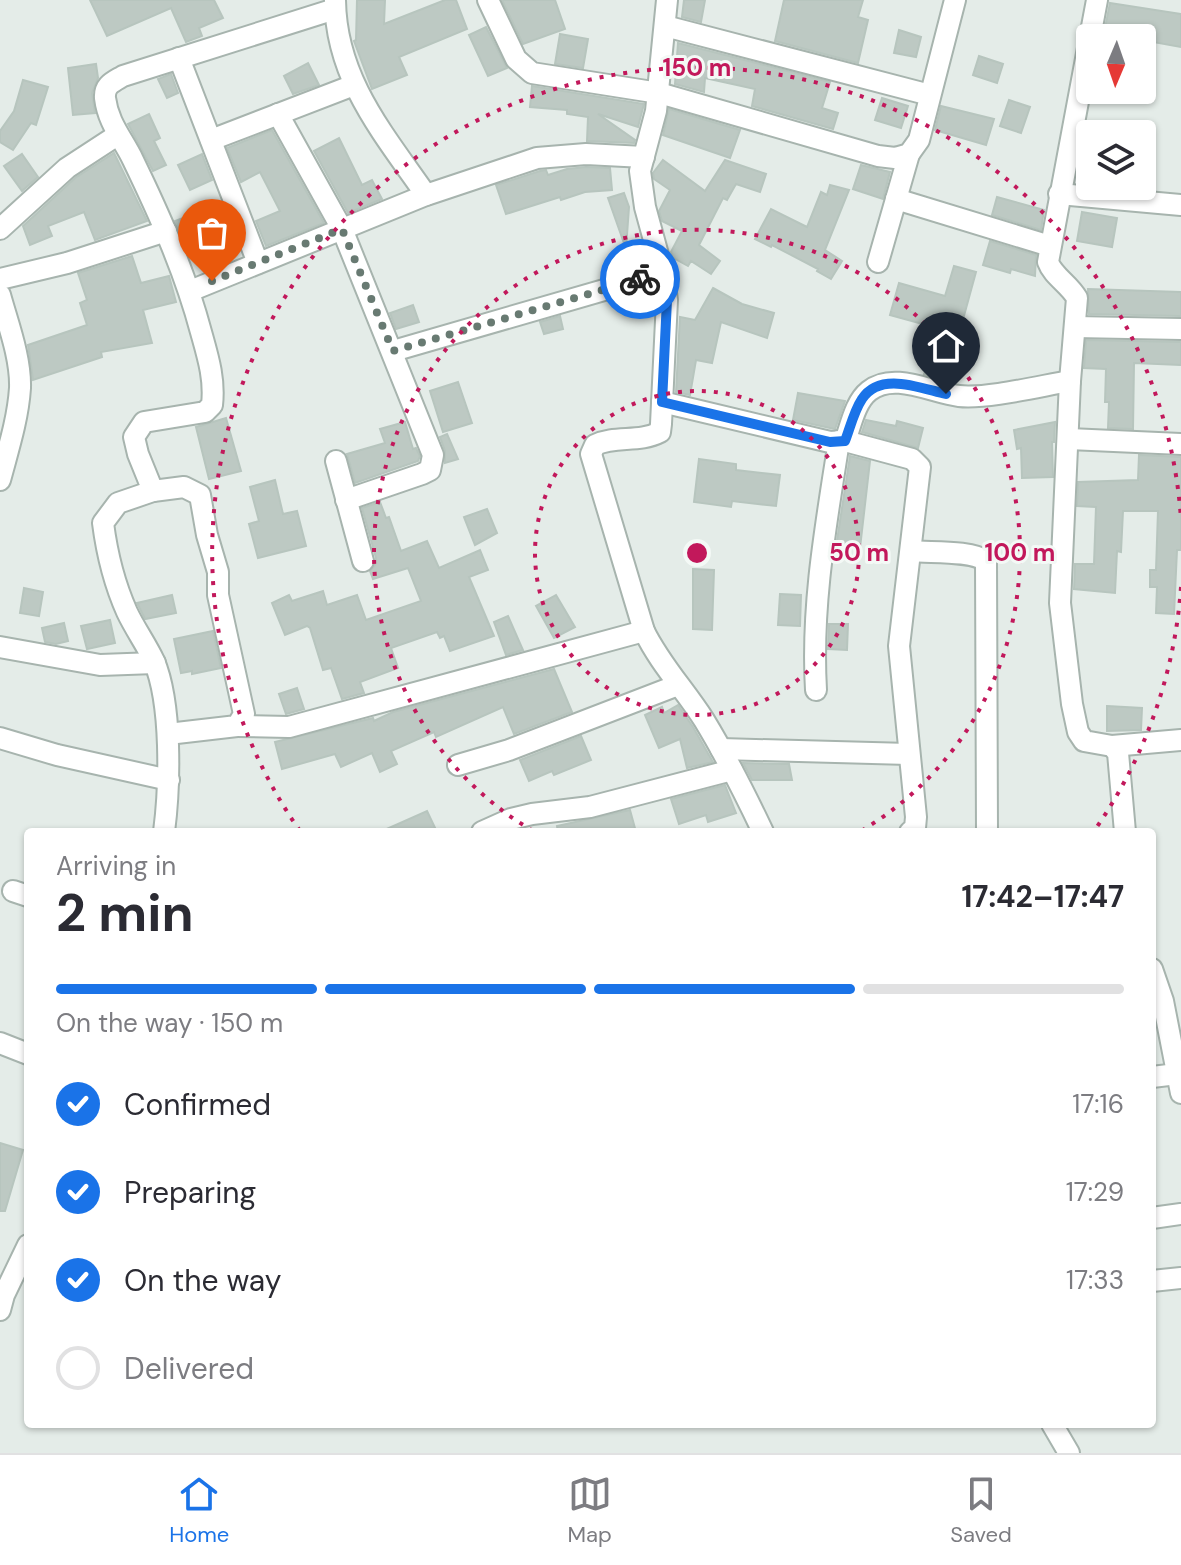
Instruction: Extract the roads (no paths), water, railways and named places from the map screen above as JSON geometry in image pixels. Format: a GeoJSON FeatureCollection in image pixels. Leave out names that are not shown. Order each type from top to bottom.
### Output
{"type":"FeatureCollection","features":[{"type":"Feature","properties":{"kind":"street"},"geometry":{"type":"LineString","coordinates":[[488,0],[516,59],[532,73],[659,93],[878,156],[895,158],[909,154]]}},
{"type":"Feature","properties":{"kind":"street"},"geometry":{"type":"LineString","coordinates":[[667,0],[659,93],[652,134],[640,171],[663,273],[667,313],[660,432],[650,437],[603,441],[595,445],[591,454],[644,631],[653,650],[702,717],[761,828]]}},
{"type":"Feature","properties":{"kind":"street"},"geometry":{"type":"LineString","coordinates":[[878,262],[909,154],[919,140],[955,0]]}},
{"type":"Feature","properties":{"kind":"street"},"geometry":{"type":"LineString","coordinates":[[1097,0],[1048,262],[1051,270],[1071,287],[1077,298],[1062,521],[1060,603],[1072,704],[1078,732],[1084,741],[1112,746],[1181,740]]}},
{"type":"Feature","properties":{"kind":"street"},"geometry":{"type":"LineString","coordinates":[[153,491],[134,437],[144,422],[205,412],[212,405],[212,371],[190,291],[166,231],[130,155],[116,136],[105,100],[109,84],[123,76],[335,4],[339,46],[354,85],[373,119],[426,195]]}},
{"type":"Feature","properties":{"kind":"street"},"geometry":{"type":"LineString","coordinates":[[665,26],[930,95]]}},
{"type":"Feature","properties":{"kind":"street"},"geometry":{"type":"LineString","coordinates":[[179,58],[258,263]]}},
{"type":"Feature","properties":{"kind":"street"},"geometry":{"type":"LineString","coordinates":[[211,140],[354,85]]}},
{"type":"Feature","properties":{"kind":"street"},"geometry":{"type":"LineString","coordinates":[[278,114],[342,229],[431,446],[430,470],[346,500]]}},
{"type":"Feature","properties":{"kind":"street"},"geometry":{"type":"LineString","coordinates":[[0,229],[67,168],[116,136]]}},
{"type":"Feature","properties":{"kind":"street"},"geometry":{"type":"LineString","coordinates":[[190,291],[426,195],[537,158],[586,154],[644,157]]}},
{"type":"Feature","properties":{"kind":"street"},"geometry":{"type":"LineString","coordinates":[[1059,194],[1181,205]]}},
{"type":"Feature","properties":{"kind":"street"},"geometry":{"type":"LineString","coordinates":[[896,199],[1050,246]]}},
{"type":"Feature","properties":{"kind":"street"},"geometry":{"type":"LineString","coordinates":[[0,279],[67,263],[166,231]]}},
{"type":"Feature","properties":{"kind":"street"},"geometry":{"type":"LineString","coordinates":[[393,351],[663,273]]}},
{"type":"Feature","properties":{"kind":"street"},"geometry":{"type":"LineString","coordinates":[[0,295],[20,386],[0,480]]}},
{"type":"Feature","properties":{"kind":"street"},"geometry":{"type":"LineString","coordinates":[[1075,327],[1181,329]]}},
{"type":"Feature","properties":{"kind":"street"},"geometry":{"type":"LineString","coordinates":[[816,690],[813,652],[817,586],[842,441],[860,400],[869,390],[883,384],[902,384],[961,396],[1070,381]]}},
{"type":"Feature","properties":{"kind":"street"},"geometry":{"type":"LineString","coordinates":[[662,402],[830,442],[842,441],[918,462],[921,474],[899,646],[915,828]]}},
{"type":"Feature","properties":{"kind":"street"},"geometry":{"type":"LineString","coordinates":[[1069,439],[1181,444]]}},
{"type":"Feature","properties":{"kind":"street"},"geometry":{"type":"LineString","coordinates":[[336,461],[363,561]]}},
{"type":"Feature","properties":{"kind":"street"},"geometry":{"type":"LineString","coordinates":[[164,828],[169,780],[168,734],[155,663],[127,612],[107,556],[103,523],[118,503],[153,491],[184,487],[200,495],[218,572],[218,595],[244,714],[237,726]]}},
{"type":"Feature","properties":{"kind":"street"},"geometry":{"type":"LineString","coordinates":[[911,551],[970,555],[986,561],[987,828]]}},
{"type":"Feature","properties":{"kind":"street"},"geometry":{"type":"LineString","coordinates":[[168,734],[237,726],[289,727],[644,631]]}},
{"type":"Feature","properties":{"kind":"street"},"geometry":{"type":"LineString","coordinates":[[0,647],[100,665],[155,663]]}},
{"type":"Feature","properties":{"kind":"street"},"geometry":{"type":"LineString","coordinates":[[458,765],[509,750],[678,685]]}},
{"type":"Feature","properties":{"kind":"street"},"geometry":{"type":"LineString","coordinates":[[0,738],[57,755],[169,780]]}},
{"type":"Feature","properties":{"kind":"street"},"geometry":{"type":"LineString","coordinates":[[1112,746],[1118,753],[1125,828]]}},
{"type":"Feature","properties":{"kind":"street"},"geometry":{"type":"LineString","coordinates":[[721,749],[909,754]]}},
{"type":"Feature","properties":{"kind":"street"},"geometry":{"type":"LineString","coordinates":[[491,828],[511,819],[590,807],[732,770]]}},
{"type":"Feature","properties":{"kind":"street"},"geometry":{"type":"LineString","coordinates":[[1156,981],[1179,1083],[1156,1078]]}},
{"type":"Feature","properties":{"kind":"street"},"geometry":{"type":"LineString","coordinates":[[0,1043],[24,1052]]}},
{"type":"Feature","properties":{"kind":"street"},"geometry":{"type":"LineString","coordinates":[[1156,1217],[1181,1214]]}},
{"type":"Feature","properties":{"kind":"street"},"geometry":{"type":"LineString","coordinates":[[1,1299],[24,1260]]}},
{"type":"Feature","properties":{"kind":"street"},"geometry":{"type":"LineString","coordinates":[[1156,1281],[1181,1278]]}},
{"type":"Feature","properties":{"kind":"street"},"geometry":{"type":"LineString","coordinates":[[1054,1428],[1069,1453]]}}]}
